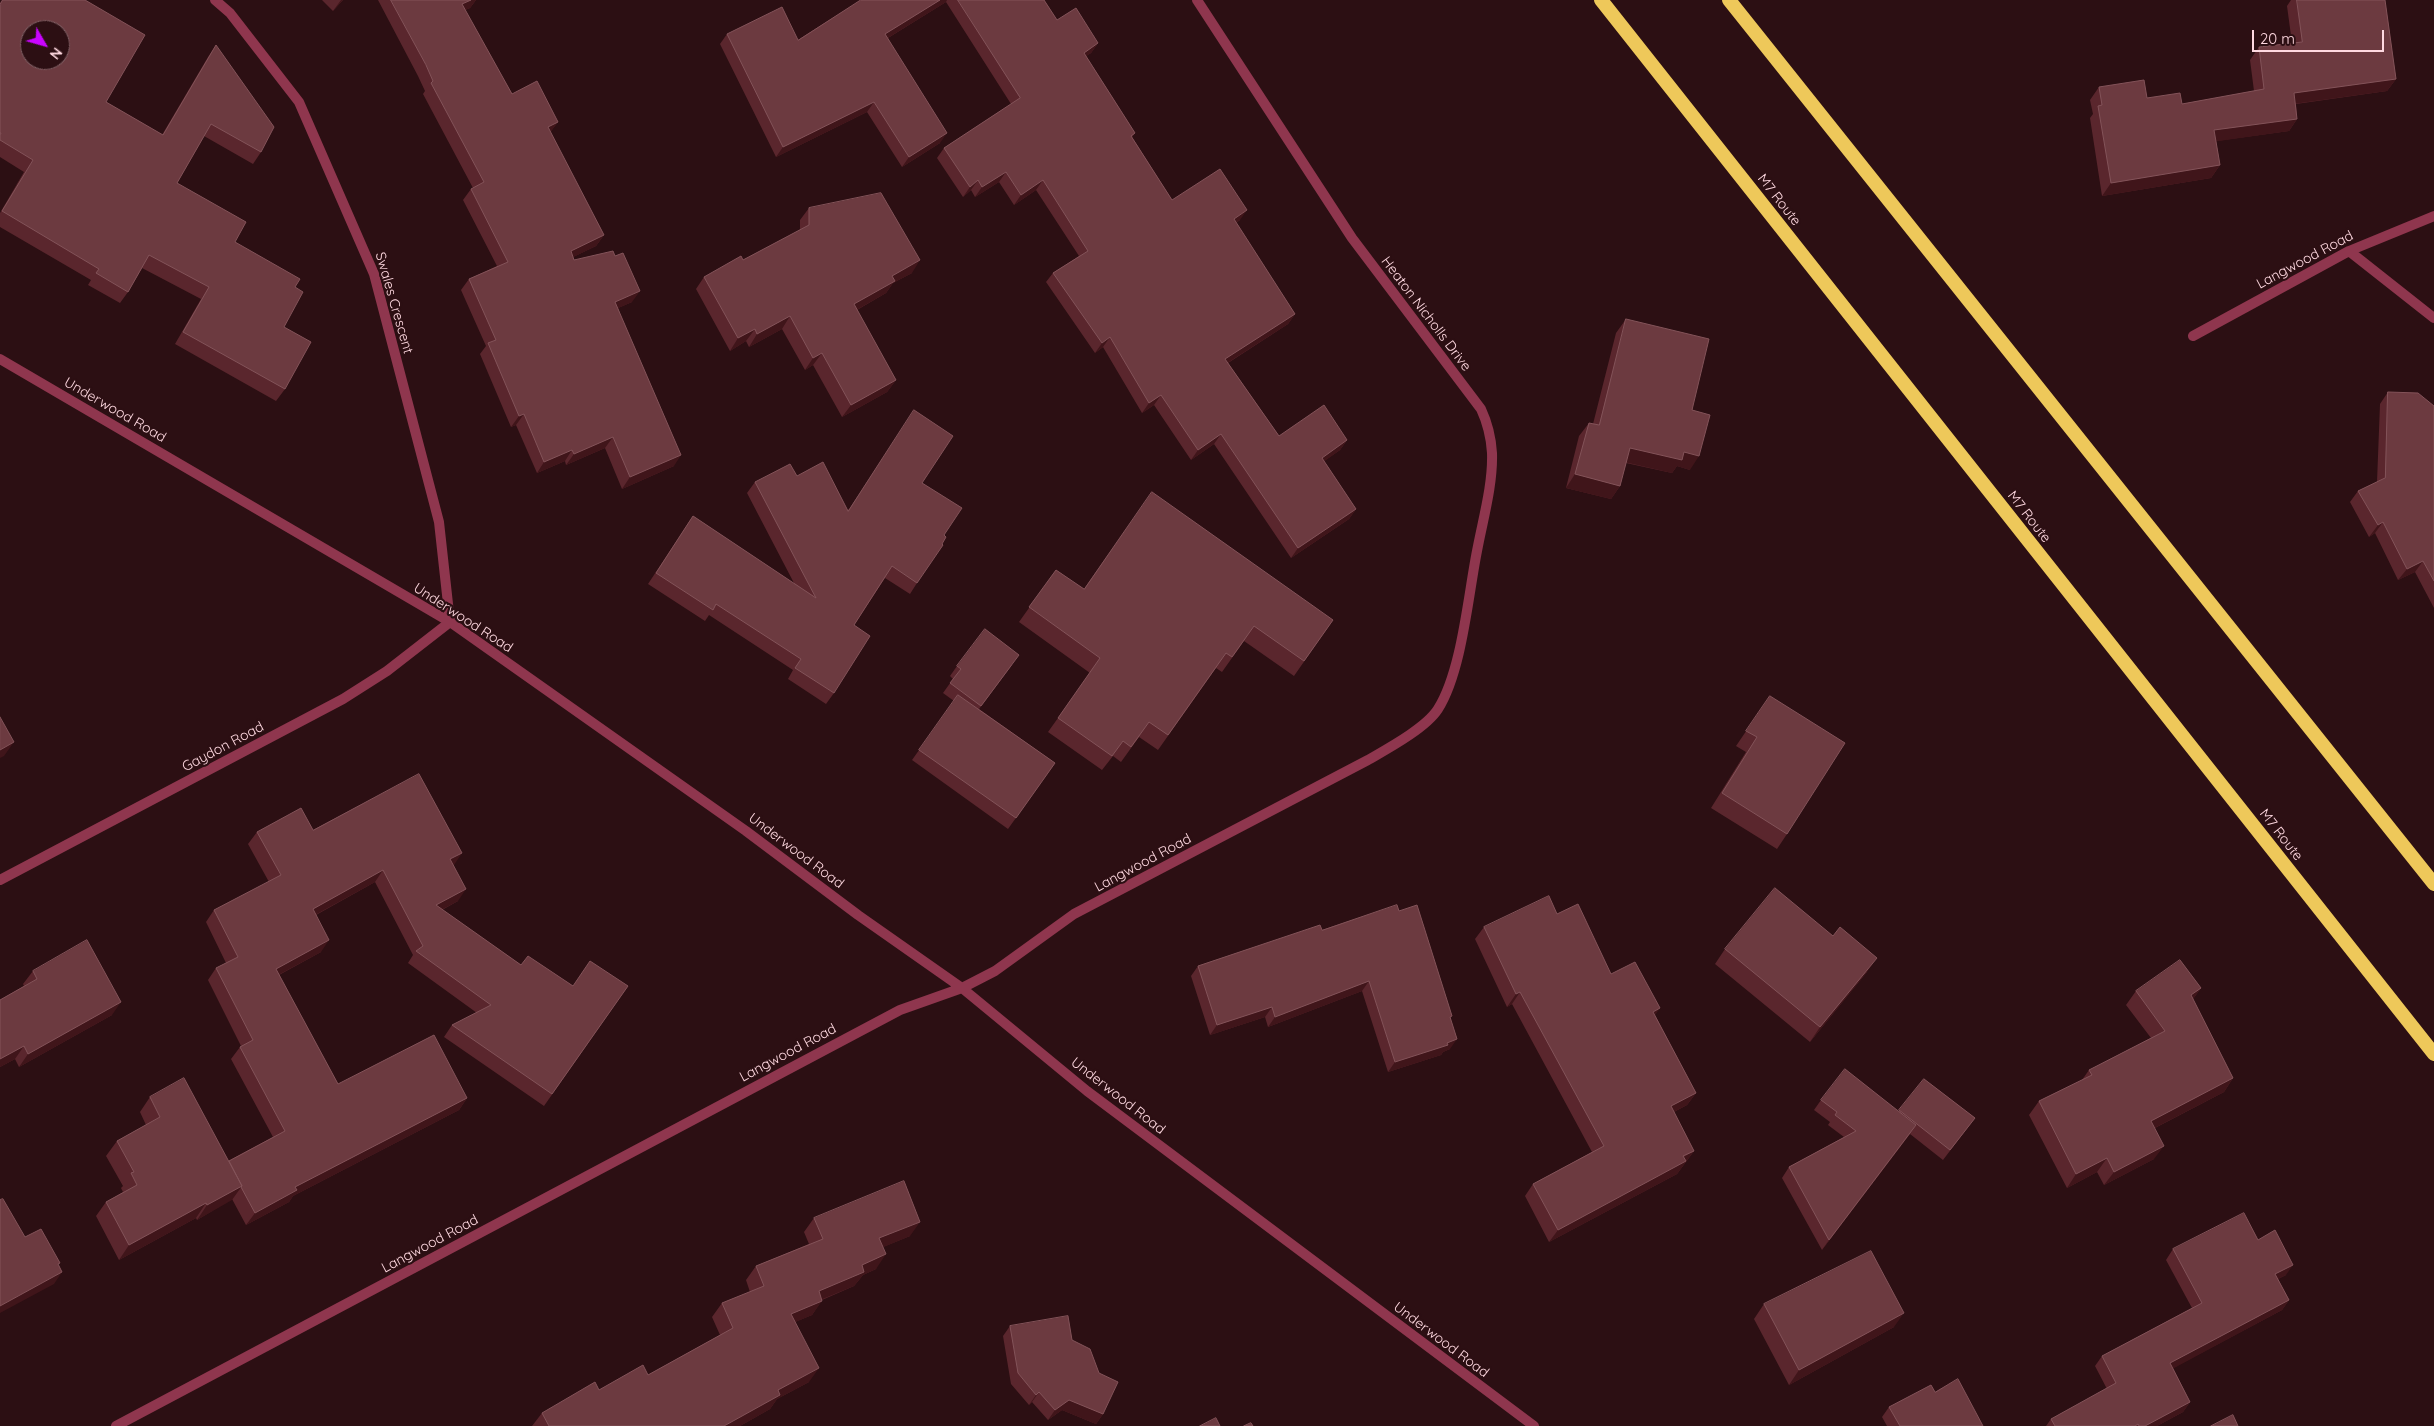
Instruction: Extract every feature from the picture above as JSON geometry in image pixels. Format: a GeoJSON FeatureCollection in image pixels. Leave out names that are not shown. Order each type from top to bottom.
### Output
{"type":"FeatureCollection","features":[{"type":"Feature","properties":{"kind":"highway","name":"M7 Route"},"geometry":{"type":"LineString","coordinates":[[1601,0],[2434,1054]]}},
{"type":"Feature","properties":{"kind":"highway"},"geometry":{"type":"LineString","coordinates":[[1729,0],[2434,884]]}},
{"type":"Feature","properties":{"kind":"street","name":"Swales Crescent"},"geometry":{"type":"LineString","coordinates":[[215,0],[230,13],[299,102],[374,274],[439,522],[450,622]]}},
{"type":"Feature","properties":{"kind":"street","name":"Heaton Nicholls Drive"},"geometry":{"type":"LineString","coordinates":[[1197,0],[1352,238],[1481,409],[1490,427],[1492,455],[1487,496],[1451,683]]}},
{"type":"Feature","properties":{"kind":"street","name":"Langwood Road"},"geometry":{"type":"LineString","coordinates":[[2193,336],[2349,251],[2434,216]]}},
{"type":"Feature","properties":{"kind":"street"},"geometry":{"type":"LineString","coordinates":[[2349,251],[2434,318]]}},
{"type":"Feature","properties":{"kind":"street","name":"Underwood Road"},"geometry":{"type":"LineString","coordinates":[[0,359],[450,622],[746,831],[962,988],[1087,1091],[1534,1426]]}},
{"type":"Feature","properties":{"kind":"street","name":"Gaydon Road"},"geometry":{"type":"LineString","coordinates":[[0,880],[343,700],[387,671],[450,622]]}},
{"type":"Feature","properties":{"kind":"street","name":"Langwood Road"},"geometry":{"type":"LineString","coordinates":[[116,1426],[900,1010],[962,988],[995,971],[1074,914],[1368,760],[1406,737],[1437,711],[1451,683]]}},
{"type":"Feature","properties":{"kind":"building"},"geometry":{"type":"Polygon","coordinates":[[[3,0],[85,0],[145,35],[106,102],[163,135],[216,45],[274,127],[261,152],[211,124],[177,183],[246,222],[235,242],[300,279],[295,287],[303,292],[284,327],[311,342],[285,389],[183,332],[209,287],[149,255],[128,292],[96,273],[99,269],[2,211],[33,160],[0,140],[0,5],[3,0]]]}},
{"type":"Feature","properties":{"kind":"building"},"geometry":{"type":"Polygon","coordinates":[[[391,0],[471,0],[462,4],[512,94],[537,81],[558,122],[548,127],[604,235],[571,251],[574,260],[613,251],[615,256],[623,253],[640,291],[615,302],[681,455],[630,477],[613,437],[574,454],[572,450],[544,462],[524,414],[519,416],[488,343],[496,340],[469,279],[508,262],[471,189],[484,182],[431,83],[433,81],[426,65],[391,0]]]}},
{"type":"Feature","properties":{"kind":"building"},"geometry":{"type":"Polygon","coordinates":[[[861,0],[940,0],[885,34],[947,133],[909,157],[874,102],[783,147],[727,34],[782,7],[798,40],[861,0]]]}},
{"type":"Feature","properties":{"kind":"building"},"geometry":{"type":"Polygon","coordinates":[[[958,0],[1044,0],[1057,20],[1076,8],[1098,43],[1084,53],[1135,133],[1131,136],[1172,200],[1220,169],[1247,210],[1234,219],[1295,314],[1225,359],[1279,436],[1324,405],[1347,440],[1322,458],[1356,509],[1298,548],[1221,434],[1198,450],[1161,395],[1149,403],[1110,337],[1102,343],[1053,273],[1088,251],[1043,180],[1021,195],[1006,172],[982,187],[978,180],[970,187],[944,148],[1020,98],[958,0]]]}},
{"type":"Feature","properties":{"kind":"building"},"geometry":{"type":"Polygon","coordinates":[[[2297,0],[2385,0],[2396,79],[2294,93],[2297,119],[2214,130],[2220,165],[2111,183],[2098,106],[2102,105],[2099,87],[2144,80],[2147,98],[2180,93],[2182,104],[2264,89],[2259,47],[2302,42],[2297,0]]]}},
{"type":"Feature","properties":{"kind":"building"},"geometry":{"type":"Polygon","coordinates":[[[881,193],[920,260],[892,276],[895,281],[854,304],[896,380],[851,405],[822,353],[813,358],[790,316],[757,334],[755,329],[738,338],[704,277],[741,256],[743,260],[809,225],[809,208],[881,193]]]}},
{"type":"Feature","properties":{"kind":"building"},"geometry":{"type":"Polygon","coordinates":[[[1626,319],[1709,339],[1692,410],[1710,415],[1699,456],[1684,452],[1682,460],[1630,448],[1620,486],[1575,474],[1589,423],[1599,425],[1626,319]]]}},
{"type":"Feature","properties":{"kind":"building"},"geometry":{"type":"Polygon","coordinates":[[[2388,392],[2418,393],[2434,406],[2434,581],[2423,561],[2407,569],[2383,522],[2378,525],[2358,491],[2385,478],[2388,392]]]}},
{"type":"Feature","properties":{"kind":"building"},"geometry":{"type":"Polygon","coordinates":[[[914,410],[953,436],[922,483],[962,508],[944,535],[946,537],[943,545],[917,583],[892,566],[854,625],[870,636],[834,693],[795,668],[801,659],[716,604],[713,610],[656,573],[693,516],[816,598],[755,482],[790,464],[797,476],[823,462],[848,511],[914,410]]]}},
{"type":"Feature","properties":{"kind":"building"},"geometry":{"type":"Polygon","coordinates":[[[1152,492],[1333,620],[1304,661],[1254,626],[1232,657],[1226,653],[1168,735],[1149,722],[1131,747],[1123,741],[1112,756],[1058,718],[1100,658],[1029,607],[1056,570],[1084,589],[1152,492]]]}},
{"type":"Feature","properties":{"kind":"building"},"geometry":{"type":"Polygon","coordinates":[[[985,629],[1019,655],[981,706],[950,683],[961,669],[957,666],[985,629]]]}},
{"type":"Feature","properties":{"kind":"building"},"geometry":{"type":"Polygon","coordinates":[[[958,695],[1055,763],[1016,818],[919,750],[958,695]]]}},
{"type":"Feature","properties":{"kind":"building"},"geometry":{"type":"Polygon","coordinates":[[[1770,696],[1845,743],[1787,834],[1722,793],[1757,737],[1746,731],[1770,696]]]}},
{"type":"Feature","properties":{"kind":"building"},"geometry":{"type":"Polygon","coordinates":[[[0,717],[14,742],[0,750],[0,717]]]}},
{"type":"Feature","properties":{"kind":"building"},"geometry":{"type":"Polygon","coordinates":[[[419,774],[462,853],[450,859],[466,889],[436,905],[521,965],[528,956],[573,986],[590,961],[628,986],[552,1094],[452,1025],[491,1005],[416,951],[423,946],[383,870],[313,909],[329,940],[276,969],[338,1084],[434,1035],[467,1098],[295,1187],[297,1190],[255,1213],[229,1161],[285,1131],[240,1047],[253,1040],[216,968],[238,957],[214,910],[281,875],[257,832],[301,808],[313,830],[419,774]]]}},
{"type":"Feature","properties":{"kind":"building"},"geometry":{"type":"Polygon","coordinates":[[[1775,888],[1833,936],[1840,927],[1877,958],[1820,1027],[1725,949],[1775,888]]]}},
{"type":"Feature","properties":{"kind":"building"},"geometry":{"type":"Polygon","coordinates":[[[1549,896],[1557,914],[1578,904],[1611,974],[1635,962],[1660,1008],[1653,1012],[1696,1093],[1671,1106],[1694,1151],[1683,1156],[1686,1161],[1558,1230],[1533,1184],[1604,1146],[1520,992],[1516,994],[1484,927],[1549,896]]]}},
{"type":"Feature","properties":{"kind":"building"},"geometry":{"type":"Polygon","coordinates":[[[1397,905],[1399,911],[1417,905],[1452,1016],[1450,1017],[1457,1039],[1447,1043],[1448,1045],[1395,1062],[1369,981],[1275,1017],[1272,1007],[1217,1025],[1198,966],[1320,925],[1322,930],[1397,905]]]}},
{"type":"Feature","properties":{"kind":"building"},"geometry":{"type":"Polygon","coordinates":[[[87,940],[121,1002],[28,1054],[24,1046],[0,1059],[0,1000],[37,979],[33,971],[87,940]]]}},
{"type":"Feature","properties":{"kind":"building"},"geometry":{"type":"Polygon","coordinates":[[[2180,960],[2201,988],[2191,995],[2233,1078],[2151,1121],[2164,1146],[2114,1172],[2107,1158],[2076,1174],[2039,1101],[2092,1075],[2089,1070],[2165,1031],[2136,991],[2180,960]]]}},
{"type":"Feature","properties":{"kind":"building"},"geometry":{"type":"Polygon","coordinates":[[[1845,1069],[1916,1125],[1829,1240],[1789,1167],[1856,1131],[1835,1115],[1837,1112],[1821,1100],[1845,1069]]]}},
{"type":"Feature","properties":{"kind":"building"},"geometry":{"type":"Polygon","coordinates":[[[184,1078],[242,1186],[207,1205],[206,1203],[129,1245],[106,1202],[137,1185],[131,1173],[134,1172],[117,1141],[160,1117],[150,1097],[184,1078]]]}},
{"type":"Feature","properties":{"kind":"building"},"geometry":{"type":"Polygon","coordinates":[[[1924,1079],[1975,1118],[1950,1150],[1899,1110],[1924,1079]]]}},
{"type":"Feature","properties":{"kind":"building"},"geometry":{"type":"Polygon","coordinates":[[[904,1181],[920,1222],[879,1238],[886,1254],[862,1265],[864,1272],[819,1291],[822,1301],[791,1314],[819,1368],[778,1390],[780,1395],[724,1426],[549,1426],[542,1413],[595,1382],[599,1390],[643,1365],[648,1375],[733,1328],[722,1303],[764,1286],[756,1266],[823,1239],[814,1218],[904,1181]]]}},
{"type":"Feature","properties":{"kind":"building"},"geometry":{"type":"Polygon","coordinates":[[[3,1199],[25,1237],[41,1229],[60,1263],[58,1264],[62,1272],[0,1306],[0,1200],[3,1199]]]}},
{"type":"Feature","properties":{"kind":"building"},"geometry":{"type":"Polygon","coordinates":[[[2244,1213],[2258,1240],[2275,1230],[2293,1265],[2275,1274],[2289,1300],[2170,1363],[2190,1402],[2145,1426],[2139,1426],[2138,1424],[2135,1426],[2055,1426],[2051,1419],[2116,1383],[2102,1356],[2202,1303],[2173,1249],[2244,1213]]]}},
{"type":"Feature","properties":{"kind":"building"},"geometry":{"type":"Polygon","coordinates":[[[1871,1251],[1904,1313],[1799,1370],[1764,1304],[1871,1251]]]}},
{"type":"Feature","properties":{"kind":"building"},"geometry":{"type":"Polygon","coordinates":[[[1068,1316],[1072,1340],[1090,1349],[1099,1373],[1118,1382],[1103,1414],[1069,1400],[1055,1410],[1039,1392],[1036,1395],[1018,1373],[1010,1326],[1068,1316]]]}},
{"type":"Feature","properties":{"kind":"building"},"geometry":{"type":"Polygon","coordinates":[[[1958,1379],[1983,1426],[1900,1426],[1889,1407],[1931,1385],[1935,1392],[1958,1379]]]}},
{"type":"Feature","properties":{"kind":"building"},"geometry":{"type":"Polygon","coordinates":[[[2233,1415],[2238,1426],[2211,1426],[2233,1415]]]}},
{"type":"Feature","properties":{"kind":"building"},"geometry":{"type":"Polygon","coordinates":[[[1216,1418],[1220,1426],[1200,1426],[1216,1418]]]}}]}
